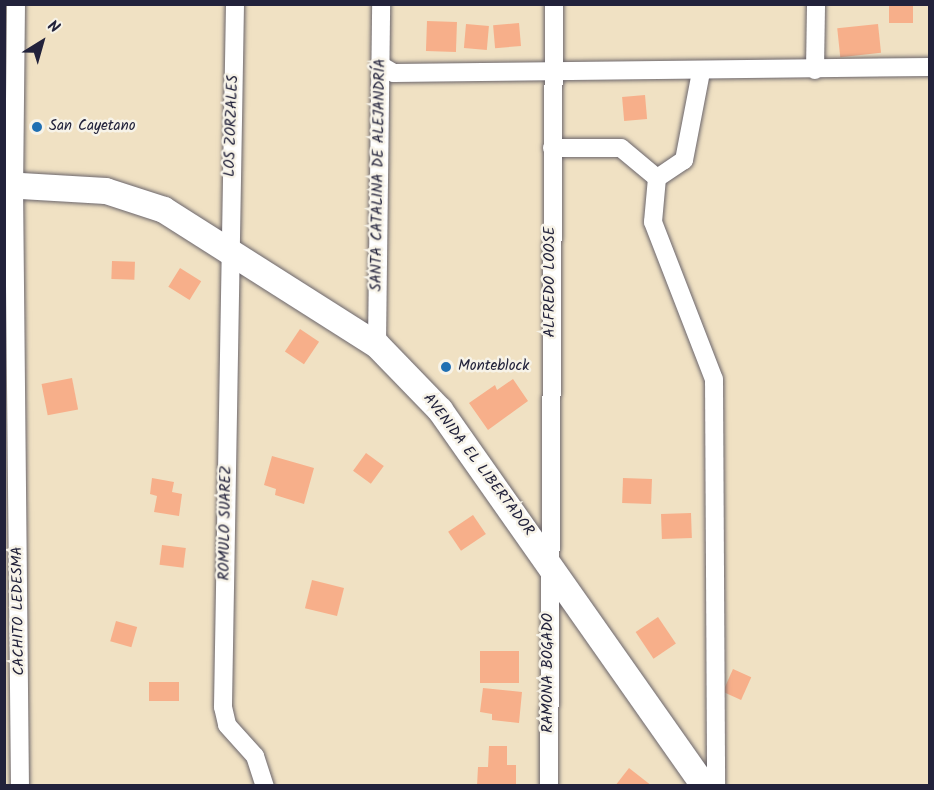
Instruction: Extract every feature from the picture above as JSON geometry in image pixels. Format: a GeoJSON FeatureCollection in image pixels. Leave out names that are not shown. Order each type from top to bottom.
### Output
{"type":"FeatureCollection","features":[{"type":"Feature","properties":{"kind":"main road","name":"AVENIDA EL LIBERTADOR"},"geometry":{"type":"LineString","coordinates":[[9,185],[106,191],[164,210],[229,248],[377,345],[440,410],[549,560],[704,786]]}},
{"type":"Feature","properties":{"kind":"street","name":"CACHITO LEDESMA"},"geometry":{"type":"LineString","coordinates":[[16,4],[9,185],[13,743],[20,786]]}},
{"type":"Feature","properties":{"kind":"street","name":"LOS ZORZALES"},"geometry":{"type":"LineString","coordinates":[[229,248],[235,4]]}},
{"type":"Feature","properties":{"kind":"street","name":"SANTA CATALINA DE ALEJANDRÍA"},"geometry":{"type":"LineString","coordinates":[[377,345],[381,4]]}},
{"type":"Feature","properties":{"kind":"street","name":"ALFREDO LOOSE"},"geometry":{"type":"LineString","coordinates":[[549,560],[552,148],[556,73],[554,4]]}},
{"type":"Feature","properties":{"kind":"street"},"geometry":{"type":"LineString","coordinates":[[815,70],[816,4]]}},
{"type":"Feature","properties":{"kind":"street"},"geometry":{"type":"LineString","coordinates":[[380,64],[394,73],[700,72],[739,68],[815,70],[930,67]]}},
{"type":"Feature","properties":{"kind":"street"},"geometry":{"type":"LineString","coordinates":[[700,72],[684,160],[657,178],[652,222],[714,379],[716,786]]}},
{"type":"Feature","properties":{"kind":"street"},"geometry":{"type":"LineString","coordinates":[[552,148],[621,148],[657,178]]}},
{"type":"Feature","properties":{"kind":"street","name":"ROMULO SUAREZ"},"geometry":{"type":"LineString","coordinates":[[229,248],[223,707],[227,725],[255,756],[265,786]]}},
{"type":"Feature","properties":{"kind":"street","name":"RAMONA BOGADO"},"geometry":{"type":"LineString","coordinates":[[549,560],[549,786]]}},
{"type":"Feature","properties":{"kind":"building"},"geometry":{"type":"Polygon","coordinates":[[[889,4],[913,4],[913,23],[889,23],[889,4]]]}},
{"type":"Feature","properties":{"kind":"building"},"geometry":{"type":"Polygon","coordinates":[[[427,21],[457,22],[456,52],[426,51],[427,21]]]}},
{"type":"Feature","properties":{"kind":"building"},"geometry":{"type":"Polygon","coordinates":[[[519,23],[521,46],[495,48],[493,25],[519,23]]]}},
{"type":"Feature","properties":{"kind":"building"},"geometry":{"type":"Polygon","coordinates":[[[466,24],[489,26],[487,50],[464,48],[466,24]]]}},
{"type":"Feature","properties":{"kind":"building"},"geometry":{"type":"Polygon","coordinates":[[[878,24],[881,53],[840,57],[837,28],[878,24]]]}},
{"type":"Feature","properties":{"kind":"building"},"geometry":{"type":"Polygon","coordinates":[[[645,95],[647,119],[624,121],[622,97],[645,95]]]}},
{"type":"Feature","properties":{"kind":"building"},"geometry":{"type":"Polygon","coordinates":[[[112,261],[135,262],[134,280],[111,279],[112,261]]]}},
{"type":"Feature","properties":{"kind":"building"},"geometry":{"type":"Polygon","coordinates":[[[180,268],[201,281],[190,300],[168,287],[180,268]]]}},
{"type":"Feature","properties":{"kind":"building"},"geometry":{"type":"Polygon","coordinates":[[[300,329],[319,342],[304,364],[285,351],[300,329]]]}},
{"type":"Feature","properties":{"kind":"building"},"geometry":{"type":"Polygon","coordinates":[[[72,378],[78,409],[48,415],[42,384],[72,378]]]}},
{"type":"Feature","properties":{"kind":"building"},"geometry":{"type":"Polygon","coordinates":[[[513,379],[528,401],[488,430],[469,403],[495,385],[497,390],[513,379]]]}},
{"type":"Feature","properties":{"kind":"building"},"geometry":{"type":"Polygon","coordinates":[[[366,453],[384,466],[371,484],[353,471],[366,453]]]}},
{"type":"Feature","properties":{"kind":"building"},"geometry":{"type":"Polygon","coordinates":[[[272,456],[314,468],[304,504],[275,495],[276,489],[264,485],[272,456]]]}},
{"type":"Feature","properties":{"kind":"building"},"geometry":{"type":"Polygon","coordinates":[[[152,478],[174,482],[172,492],[182,494],[179,516],[154,512],[157,496],[150,494],[152,478]]]}},
{"type":"Feature","properties":{"kind":"building"},"geometry":{"type":"Polygon","coordinates":[[[623,478],[652,479],[651,504],[622,503],[623,478]]]}},
{"type":"Feature","properties":{"kind":"building"},"geometry":{"type":"Polygon","coordinates":[[[691,513],[692,538],[662,539],[661,514],[691,513]]]}},
{"type":"Feature","properties":{"kind":"building"},"geometry":{"type":"Polygon","coordinates":[[[473,515],[486,534],[461,551],[448,532],[473,515]]]}},
{"type":"Feature","properties":{"kind":"building"},"geometry":{"type":"Polygon","coordinates":[[[162,545],[186,548],[183,568],[160,565],[162,545]]]}},
{"type":"Feature","properties":{"kind":"building"},"geometry":{"type":"Polygon","coordinates":[[[312,580],[344,588],[337,616],[305,608],[312,580]]]}},
{"type":"Feature","properties":{"kind":"building"},"geometry":{"type":"Polygon","coordinates":[[[658,617],[676,644],[654,659],[636,632],[658,617]]]}},
{"type":"Feature","properties":{"kind":"building"},"geometry":{"type":"Polygon","coordinates":[[[116,621],[137,627],[131,647],[110,641],[116,621]]]}},
{"type":"Feature","properties":{"kind":"building"},"geometry":{"type":"Polygon","coordinates":[[[480,651],[519,651],[519,683],[480,683],[480,651]]]}},
{"type":"Feature","properties":{"kind":"building"},"geometry":{"type":"Polygon","coordinates":[[[733,669],[751,677],[741,700],[723,692],[733,669]]]}},
{"type":"Feature","properties":{"kind":"building"},"geometry":{"type":"Polygon","coordinates":[[[149,682],[179,682],[179,701],[149,701],[149,682]]]}},
{"type":"Feature","properties":{"kind":"building"},"geometry":{"type":"Polygon","coordinates":[[[483,688],[522,692],[519,723],[492,720],[492,714],[480,712],[483,688]]]}},
{"type":"Feature","properties":{"kind":"building"},"geometry":{"type":"Polygon","coordinates":[[[489,746],[507,746],[507,765],[516,765],[516,786],[477,786],[478,767],[488,767],[489,746]]]}},
{"type":"Feature","properties":{"kind":"building"},"geometry":{"type":"Polygon","coordinates":[[[629,768],[652,786],[615,786],[629,768]]]}},
{"type":"Feature","properties":{"kind":"place","name":"San Cayetano"},"geometry":{"type":"Point","coordinates":[37,127]}},
{"type":"Feature","properties":{"kind":"place","name":"Monteblock"},"geometry":{"type":"Point","coordinates":[446,367]}}]}
